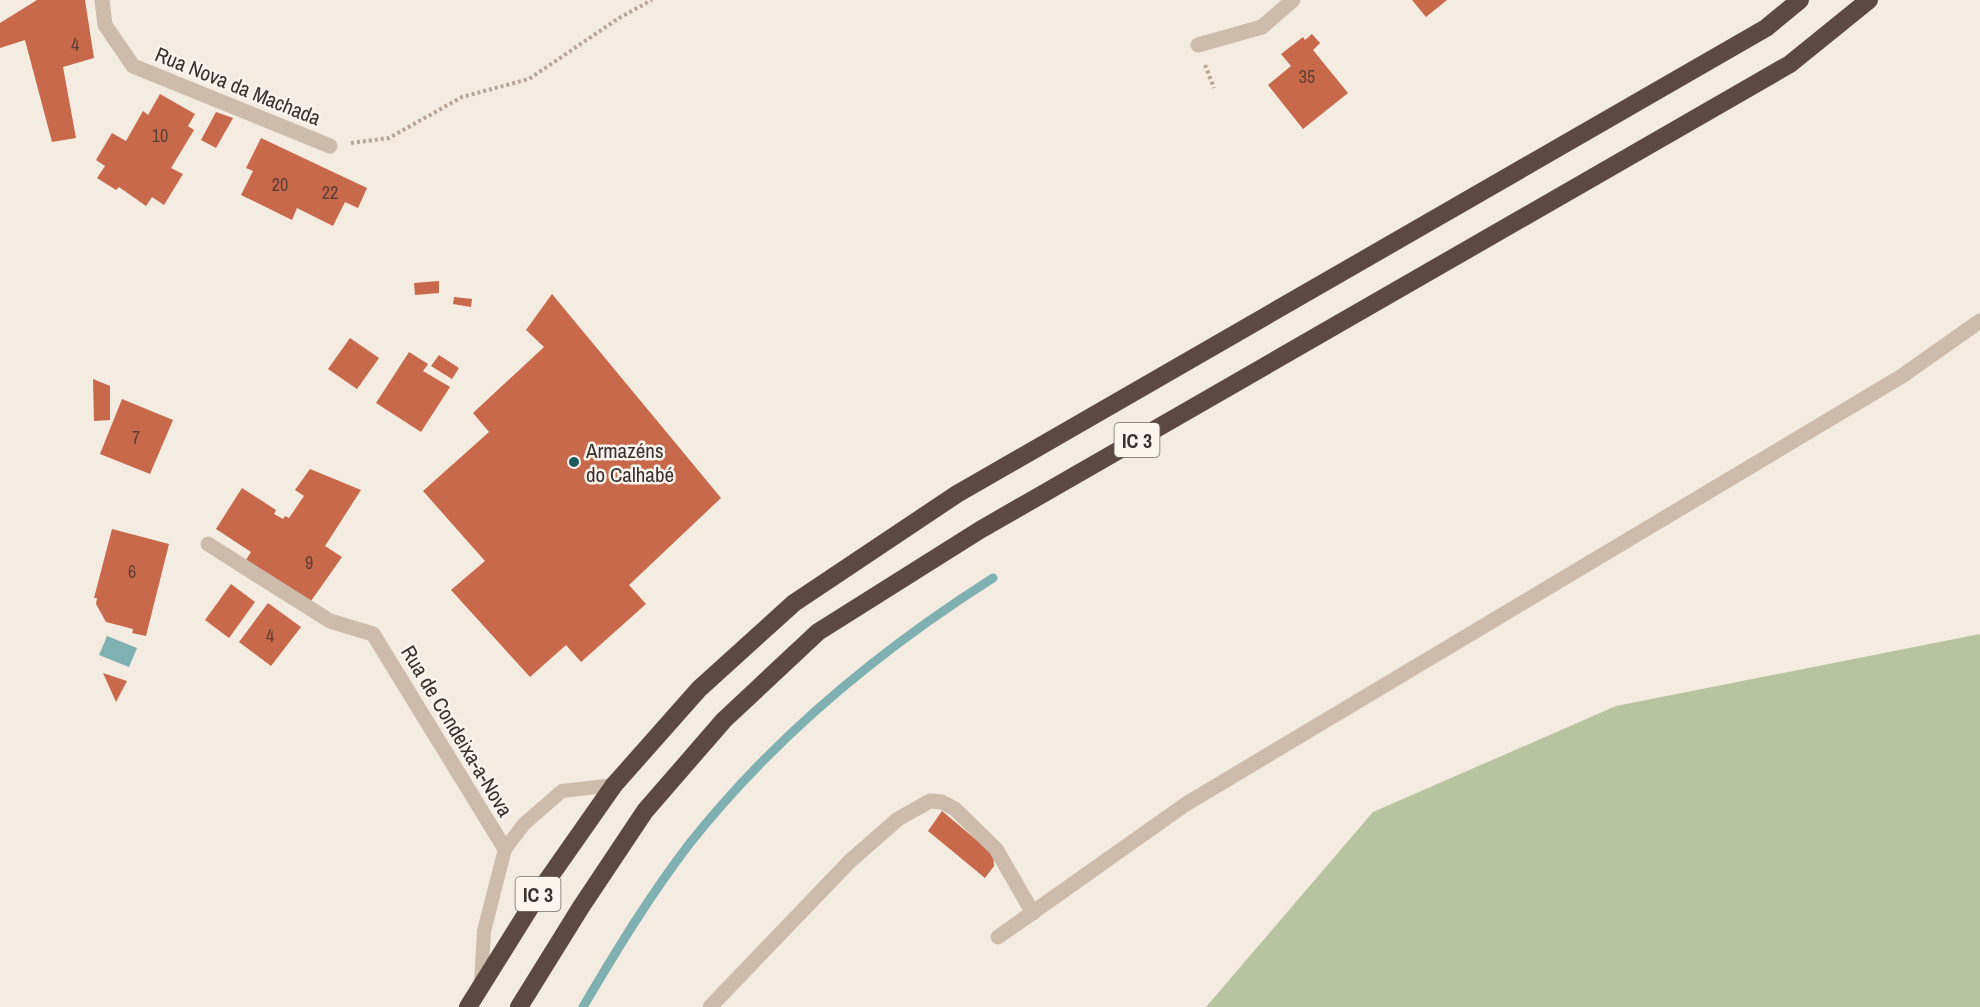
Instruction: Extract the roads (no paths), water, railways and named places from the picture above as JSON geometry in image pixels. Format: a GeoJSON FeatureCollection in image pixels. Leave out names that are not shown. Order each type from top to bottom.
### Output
{"type":"FeatureCollection","features":[{"type":"Feature","properties":{"kind":"highway","name":"IC 3"},"geometry":{"type":"LineString","coordinates":[[468,1007],[546,882],[614,785],[699,689],[794,603],[957,494],[1766,28],[1800,0]]}},
{"type":"Feature","properties":{"kind":"highway","name":"IC 3"},"geometry":{"type":"LineString","coordinates":[[519,1007],[581,907],[645,811],[724,720],[818,632],[980,530],[1790,64],[1869,0]]}},
{"type":"Feature","properties":{"kind":"street","name":"Rua Nova da Machada"},"geometry":{"type":"LineString","coordinates":[[102,0],[105,25],[133,66],[330,146]]}},
{"type":"Feature","properties":{"kind":"street"},"geometry":{"type":"LineString","coordinates":[[1198,45],[1262,27],[1293,0]]}},
{"type":"Feature","properties":{"kind":"street"},"geometry":{"type":"LineString","coordinates":[[998,937],[1186,804],[1902,376],[1980,321]]}},
{"type":"Feature","properties":{"kind":"street","name":"Rua de Condeixa-a-Nova"},"geometry":{"type":"LineString","coordinates":[[208,544],[330,621],[373,634],[505,849]]}},
{"type":"Feature","properties":{"kind":"street"},"geometry":{"type":"LineString","coordinates":[[710,1007],[850,861],[898,819],[930,801],[942,802],[955,809],[996,849],[1033,913]]}},
{"type":"Feature","properties":{"kind":"lane"},"geometry":{"type":"LineString","coordinates":[[481,985],[484,931],[505,849],[524,824],[562,791],[614,785]]}},
{"type":"Feature","properties":{"kind":"water"},"geometry":{"type":"Polygon","coordinates":[[[107,636],[137,648],[129,667],[99,655],[107,636]]]}},
{"type":"Feature","properties":{"kind":"waterway"},"geometry":{"type":"LineString","coordinates":[[583,1007],[675,863],[723,804],[757,767],[793,731],[869,666],[909,635],[993,578]]}},
{"type":"Feature","properties":{"kind":"place","name":"Armazéns do Calhabé"},"geometry":{"type":"Point","coordinates":[574,462]}}]}
